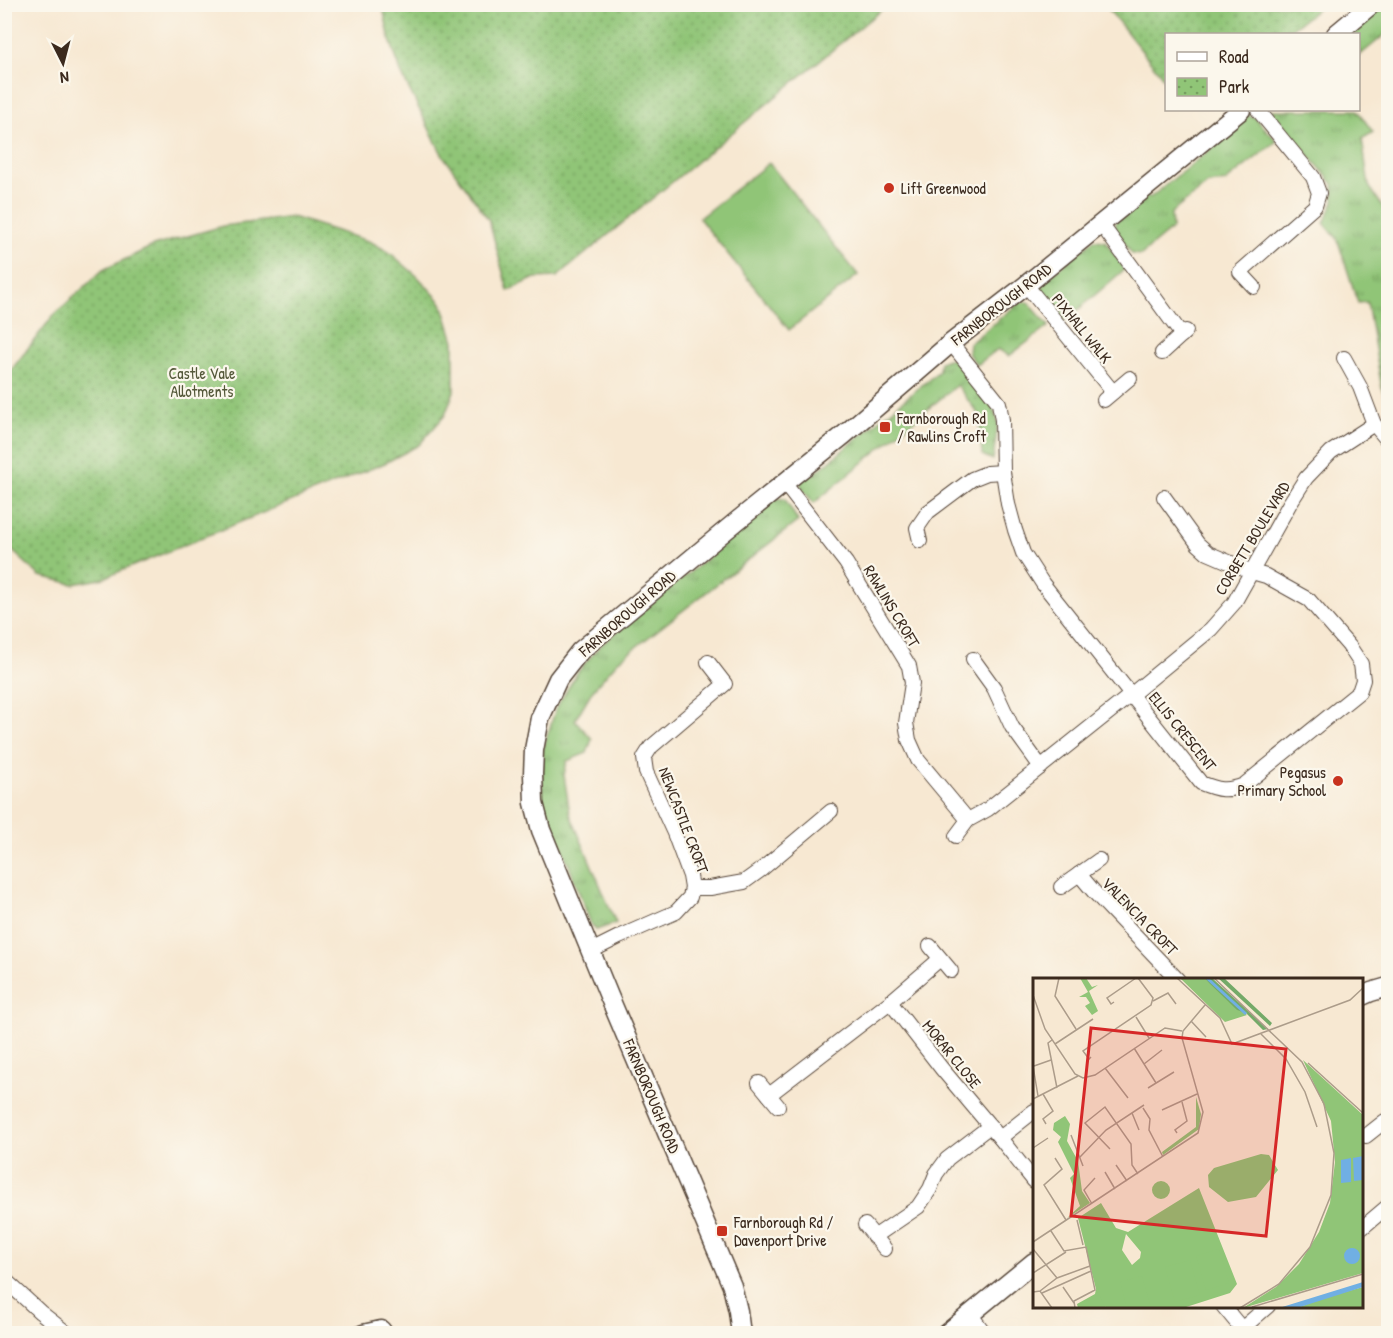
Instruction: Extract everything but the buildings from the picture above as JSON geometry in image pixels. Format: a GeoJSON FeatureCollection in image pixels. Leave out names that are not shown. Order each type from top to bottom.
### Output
{"type":"FeatureCollection","features":[{"type":"Feature","properties":{"kind":"street"},"geometry":{"type":"LineString","coordinates":[[1337,33],[1372,4]]}},
{"type":"Feature","properties":{"kind":"street","name":"FARNBOROUGH ROAD"},"geometry":{"type":"LineString","coordinates":[[741,1334],[732,1286],[541,830],[534,802],[534,750],[540,718],[558,679],[580,651],[845,434],[951,343],[1240,111]]}},
{"type":"Feature","properties":{"kind":"street"},"geometry":{"type":"LineString","coordinates":[[1254,287],[1240,272],[1315,206],[1319,193],[1313,177],[1259,111]]}},
{"type":"Feature","properties":{"kind":"street"},"geometry":{"type":"LineString","coordinates":[[1101,224],[1184,333],[1162,353]]}},
{"type":"Feature","properties":{"kind":"street","name":"PIXHALL WALK"},"geometry":{"type":"LineString","coordinates":[[1026,285],[1108,396],[1130,378]]}},
{"type":"Feature","properties":{"kind":"street"},"geometry":{"type":"LineString","coordinates":[[951,343],[999,403],[1008,504],[1014,530],[1023,553],[1037,567],[1043,584],[1132,694]]}},
{"type":"Feature","properties":{"kind":"street"},"geometry":{"type":"LineString","coordinates":[[1344,358],[1360,387],[1374,424],[1389,441]]}},
{"type":"Feature","properties":{"kind":"street","name":"CORBETT BOULEVARD"},"geometry":{"type":"LineString","coordinates":[[968,820],[988,809],[1211,629],[1234,603],[1306,478],[1331,452],[1374,424]]}},
{"type":"Feature","properties":{"kind":"street"},"geometry":{"type":"LineString","coordinates":[[920,541],[917,528],[928,512],[972,479],[987,473],[1004,472]]}},
{"type":"Feature","properties":{"kind":"street","name":"RAWLINS CROFT"},"geometry":{"type":"LineString","coordinates":[[784,483],[846,563],[909,666],[912,683],[906,723],[909,740],[918,760],[968,820]]}},
{"type":"Feature","properties":{"kind":"street"},"geometry":{"type":"LineString","coordinates":[[1164,497],[1198,544],[1208,553],[1252,572]]}},
{"type":"Feature","properties":{"kind":"street","name":"ELLIS CRESCENT"},"geometry":{"type":"LineString","coordinates":[[1132,694],[1202,783],[1216,789],[1232,790],[1244,785],[1359,692],[1363,680],[1362,664],[1309,600],[1266,576],[1252,572]]}},
{"type":"Feature","properties":{"kind":"street"},"geometry":{"type":"LineString","coordinates":[[973,659],[994,688],[1012,727],[1041,767]]}},
{"type":"Feature","properties":{"kind":"street","name":"NEWCASTLE CROFT"},"geometry":{"type":"LineString","coordinates":[[692,888],[690,876],[674,833],[646,772],[644,758],[651,747],[725,684],[708,662]]}},
{"type":"Feature","properties":{"kind":"street"},"geometry":{"type":"LineString","coordinates":[[591,951],[676,912],[690,897],[692,888],[710,888],[744,882],[831,811]]}},
{"type":"Feature","properties":{"kind":"street"},"geometry":{"type":"LineString","coordinates":[[957,836],[968,820]]}},
{"type":"Feature","properties":{"kind":"street","name":"VALENCIA CROFT"},"geometry":{"type":"LineString","coordinates":[[1061,887],[1099,860]]}},
{"type":"Feature","properties":{"kind":"street","name":"VALENCIA CROFT"},"geometry":{"type":"LineString","coordinates":[[1079,874],[1176,978]]}},
{"type":"Feature","properties":{"kind":"street"},"geometry":{"type":"LineString","coordinates":[[930,946],[951,971]]}},
{"type":"Feature","properties":{"kind":"street"},"geometry":{"type":"LineString","coordinates":[[770,1095],[890,1002],[940,959]]}},
{"type":"Feature","properties":{"kind":"street"},"geometry":{"type":"LineString","coordinates":[[1363,996],[1389,987]]}},
{"type":"Feature","properties":{"kind":"street","name":"MORAR CLOSE"},"geometry":{"type":"LineString","coordinates":[[890,1002],[1033,1179]]}},
{"type":"Feature","properties":{"kind":"street"},"geometry":{"type":"LineString","coordinates":[[759,1083],[778,1106]]}},
{"type":"Feature","properties":{"kind":"street"},"geometry":{"type":"LineString","coordinates":[[1000,1138],[1033,1113]]}},
{"type":"Feature","properties":{"kind":"street"},"geometry":{"type":"LineString","coordinates":[[1366,1136],[1385,1121],[1389,1126]]}},
{"type":"Feature","properties":{"kind":"street"},"geometry":{"type":"LineString","coordinates":[[874,1237],[918,1207],[930,1189],[936,1173],[947,1159],[990,1126]]}},
{"type":"Feature","properties":{"kind":"street"},"geometry":{"type":"LineString","coordinates":[[1363,1227],[1389,1206]]}},
{"type":"Feature","properties":{"kind":"street"},"geometry":{"type":"LineString","coordinates":[[865,1225],[885,1249]]}},
{"type":"Feature","properties":{"kind":"street"},"geometry":{"type":"LineString","coordinates":[[946,1334],[1033,1264]]}},
{"type":"Feature","properties":{"kind":"street"},"geometry":{"type":"LineString","coordinates":[[4,1279],[68,1334]]}},
{"type":"Feature","properties":{"kind":"street"},"geometry":{"type":"LineString","coordinates":[[1224,1308],[1239,1331],[1266,1308]]}},
{"type":"Feature","properties":{"kind":"street"},"geometry":{"type":"LineString","coordinates":[[971,1315],[985,1334]]}},
{"type":"Feature","properties":{"kind":"street"},"geometry":{"type":"LineString","coordinates":[[363,1334],[381,1330],[384,1334]]}},
{"type":"Feature","properties":{"kind":"green space"},"geometry":{"type":"Polygon","coordinates":[[[381,5],[887,5],[557,277],[535,278],[508,291],[489,220],[442,154],[402,75],[381,5]]]}},
{"type":"Feature","properties":{"kind":"green space"},"geometry":{"type":"Polygon","coordinates":[[[1105,5],[1323,5],[1285,33],[1165,33],[1165,80],[1105,5]]]}},
{"type":"Feature","properties":{"kind":"green space"},"geometry":{"type":"Polygon","coordinates":[[[1382,5],[1388,5],[1388,32],[1360,55],[1360,33],[1348,33],[1382,5]]]}},
{"type":"Feature","properties":{"kind":"green space"},"geometry":{"type":"Polygon","coordinates":[[[1272,111],[1358,111],[1373,132],[1362,139],[1369,186],[1388,215],[1388,402],[1382,389],[1367,302],[1358,303],[1337,238],[1324,223],[1334,202],[1333,184],[1272,111]]]}},
{"type":"Feature","properties":{"kind":"green space"},"geometry":{"type":"Polygon","coordinates":[[[1248,115],[1254,117],[1277,141],[1225,182],[1208,184],[1171,213],[1172,229],[1141,255],[1132,254],[1115,229],[1116,221],[1145,197],[1151,197],[1233,131],[1233,124],[1240,117],[1248,115]]]}},
{"type":"Feature","properties":{"kind":"green space"},"geometry":{"type":"Polygon","coordinates":[[[769,163],[858,275],[789,330],[699,218],[769,163]]]}},
{"type":"Feature","properties":{"kind":"green space","name":"Castle Vale Allotments"},"geometry":{"type":"Polygon","coordinates":[[[292,217],[371,242],[389,252],[417,276],[442,303],[454,341],[454,391],[445,415],[419,445],[385,463],[101,579],[73,584],[40,576],[5,544],[5,378],[53,316],[103,270],[153,246],[223,226],[292,217]]]}},
{"type":"Feature","properties":{"kind":"green space"},"geometry":{"type":"Polygon","coordinates":[[[1094,240],[1105,241],[1125,269],[1065,321],[1042,292],[1042,282],[1094,240]]]}},
{"type":"Feature","properties":{"kind":"green space"},"geometry":{"type":"Polygon","coordinates":[[[1020,302],[1028,302],[1049,326],[1009,356],[998,349],[977,365],[968,353],[969,344],[1020,302]]]}},
{"type":"Feature","properties":{"kind":"green space"},"geometry":{"type":"Polygon","coordinates":[[[948,359],[954,360],[992,405],[998,422],[993,460],[982,455],[979,415],[957,385],[814,503],[801,488],[800,479],[803,476],[814,474],[939,371],[940,362],[948,359]]]}},
{"type":"Feature","properties":{"kind":"green space"},"geometry":{"type":"Polygon","coordinates":[[[775,498],[785,499],[798,521],[618,661],[592,691],[575,720],[592,739],[587,753],[567,761],[564,775],[570,814],[616,923],[596,930],[591,924],[549,813],[542,805],[543,749],[556,708],[577,673],[600,646],[721,547],[721,541],[775,498]]]}},
{"type":"Feature","properties":{"kind":"place","name":"Lift Greenwood"},"geometry":{"type":"Point","coordinates":[889,188]}},
{"type":"Feature","properties":{"kind":"place","name":"Farnborough Rd / Rawlins Croft"},"geometry":{"type":"Point","coordinates":[885,427]}},
{"type":"Feature","properties":{"kind":"place","name":"Pegasus Primary School"},"geometry":{"type":"Point","coordinates":[1338,781]}},
{"type":"Feature","properties":{"kind":"place","name":"Farnborough Rd / Davenport Drive"},"geometry":{"type":"Point","coordinates":[722,1231]}}]}
